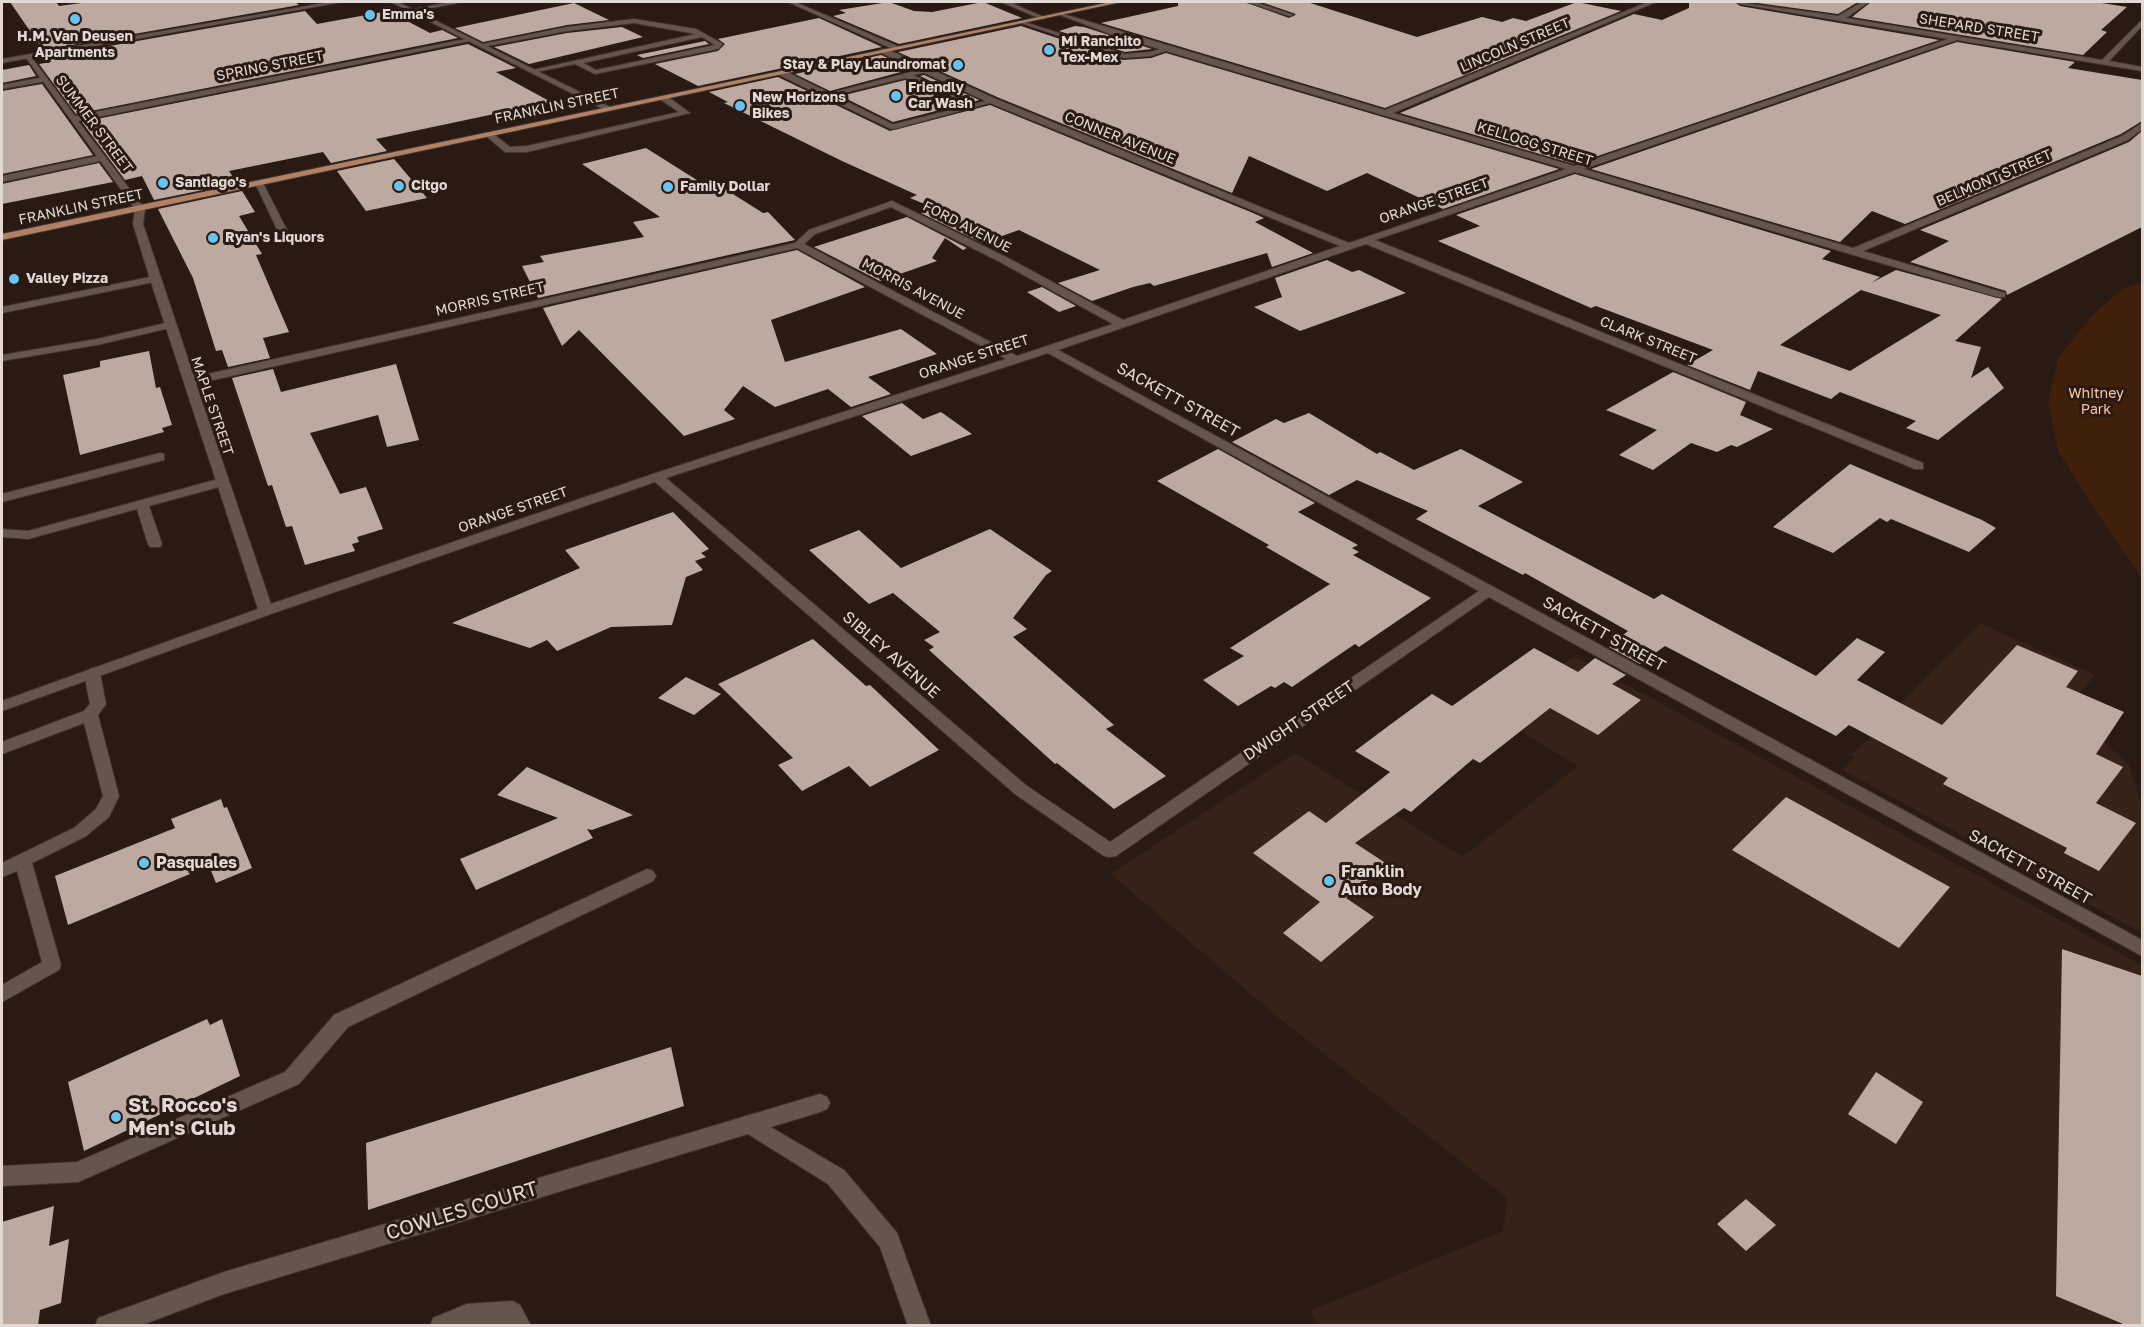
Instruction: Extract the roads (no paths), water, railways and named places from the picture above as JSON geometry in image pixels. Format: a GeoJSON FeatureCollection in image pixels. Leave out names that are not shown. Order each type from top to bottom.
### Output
{"type":"FeatureCollection","features":[{"type":"Feature","properties":{"kind":"main road","name":"FRANKLIN STREET"},"geometry":{"type":"LineString","coordinates":[[2,237],[1118,2]]}},
{"type":"Feature","properties":{"kind":"street"},"geometry":{"type":"LineString","coordinates":[[2,61],[339,2]]}},
{"type":"Feature","properties":{"kind":"street"},"geometry":{"type":"LineString","coordinates":[[394,2],[610,109]]}},
{"type":"Feature","properties":{"kind":"street"},"geometry":{"type":"LineString","coordinates":[[412,10],[459,2]]}},
{"type":"Feature","properties":{"kind":"street"},"geometry":{"type":"LineString","coordinates":[[791,2],[898,48]]}},
{"type":"Feature","properties":{"kind":"street"},"geometry":{"type":"LineString","coordinates":[[1007,2],[1018,2]]}},
{"type":"Feature","properties":{"kind":"street"},"geometry":{"type":"LineString","coordinates":[[1007,2],[1043,18]]}},
{"type":"Feature","properties":{"kind":"street"},"geometry":{"type":"LineString","coordinates":[[1250,2],[1291,15]]}},
{"type":"Feature","properties":{"kind":"street","name":"LINCOLN STREET"},"geometry":{"type":"LineString","coordinates":[[1386,113],[1653,2]]}},
{"type":"Feature","properties":{"kind":"street","name":"SHEPARD STREET"},"geometry":{"type":"LineString","coordinates":[[1740,2],[2142,69]]}},
{"type":"Feature","properties":{"kind":"street"},"geometry":{"type":"LineString","coordinates":[[1840,18],[1866,2]]}},
{"type":"Feature","properties":{"kind":"street","name":"KELLOGG STREET"},"geometry":{"type":"LineString","coordinates":[[1062,14],[1168,49],[2001,295]]}},
{"type":"Feature","properties":{"kind":"street"},"geometry":{"type":"LineString","coordinates":[[482,45],[567,28],[634,21],[694,30],[718,44],[718,47],[595,72],[576,62]]}},
{"type":"Feature","properties":{"kind":"street"},"geometry":{"type":"LineString","coordinates":[[1023,22],[1124,56],[1151,54],[1168,49]]}},
{"type":"Feature","properties":{"kind":"street"},"geometry":{"type":"LineString","coordinates":[[2104,62],[2142,22]]}},
{"type":"Feature","properties":{"kind":"street"},"geometry":{"type":"LineString","coordinates":[[532,71],[702,35]]}},
{"type":"Feature","properties":{"kind":"street","name":"ORANGE STREET"},"geometry":{"type":"LineString","coordinates":[[2,706],[266,611],[657,477],[1049,349],[1957,38]]}},
{"type":"Feature","properties":{"kind":"street","name":"SPRING STREET"},"geometry":{"type":"LineString","coordinates":[[74,119],[471,40]]}},
{"type":"Feature","properties":{"kind":"street","name":"CONNER AVENUE"},"geometry":{"type":"LineString","coordinates":[[884,51],[993,101],[1348,246]]}},
{"type":"Feature","properties":{"kind":"street","name":"SUMMER STREET"},"geometry":{"type":"LineString","coordinates":[[27,57],[140,209]]}},
{"type":"Feature","properties":{"kind":"street"},"geometry":{"type":"LineString","coordinates":[[827,95],[926,70]]}},
{"type":"Feature","properties":{"kind":"street"},"geometry":{"type":"LineString","coordinates":[[782,73],[894,126],[993,101]]}},
{"type":"Feature","properties":{"kind":"street"},"geometry":{"type":"LineString","coordinates":[[906,75],[973,106]]}},
{"type":"Feature","properties":{"kind":"street"},"geometry":{"type":"LineString","coordinates":[[2,87],[44,79]]}},
{"type":"Feature","properties":{"kind":"street"},"geometry":{"type":"LineString","coordinates":[[489,135],[508,150],[527,149],[686,113],[664,98]]}},
{"type":"Feature","properties":{"kind":"street","name":"BELMONT STREET"},"geometry":{"type":"LineString","coordinates":[[1853,252],[2125,138],[2142,125]]}},
{"type":"Feature","properties":{"kind":"street"},"geometry":{"type":"LineString","coordinates":[[2,179],[102,158]]}},
{"type":"Feature","properties":{"kind":"street"},"geometry":{"type":"LineString","coordinates":[[260,183],[288,242]]}},
{"type":"Feature","properties":{"kind":"street","name":"FORD AVENUE"},"geometry":{"type":"LineString","coordinates":[[798,245],[812,232],[892,204],[1004,260],[1120,323]]}},
{"type":"Feature","properties":{"kind":"street","name":"MAPLE STREET"},"geometry":{"type":"LineString","coordinates":[[140,209],[138,224],[155,279],[266,611]]}},
{"type":"Feature","properties":{"kind":"street","name":"CLARK STREET"},"geometry":{"type":"LineString","coordinates":[[1366,240],[1435,271],[1919,466]]}},
{"type":"Feature","properties":{"kind":"street","name":"MORRIS AVENUE"},"geometry":{"type":"LineString","coordinates":[[798,245],[1014,359]]}},
{"type":"Feature","properties":{"kind":"street","name":"MORRIS STREET"},"geometry":{"type":"LineString","coordinates":[[188,382],[798,245]]}},
{"type":"Feature","properties":{"kind":"street"},"geometry":{"type":"LineString","coordinates":[[2,310],[155,279]]}},
{"type":"Feature","properties":{"kind":"street"},"geometry":{"type":"LineString","coordinates":[[2,358],[97,342],[170,325]]}},
{"type":"Feature","properties":{"kind":"street","name":"SACKETT STREET"},"geometry":{"type":"LineString","coordinates":[[1049,349],[2142,949]]}},
{"type":"Feature","properties":{"kind":"street"},"geometry":{"type":"LineString","coordinates":[[2,498],[160,458]]}},
{"type":"Feature","properties":{"kind":"street","name":"SIBLEY AVENUE"},"geometry":{"type":"LineString","coordinates":[[657,477],[1021,790],[1110,850]]}},
{"type":"Feature","properties":{"kind":"street"},"geometry":{"type":"LineString","coordinates":[[2,532],[28,535],[222,482]]}},
{"type":"Feature","properties":{"kind":"street"},"geometry":{"type":"LineString","coordinates":[[142,504],[155,544]]}},
{"type":"Feature","properties":{"kind":"street","name":"DWIGHT STREET"},"geometry":{"type":"LineString","coordinates":[[1110,850],[1488,591]]}},
{"type":"Feature","properties":{"kind":"street"},"geometry":{"type":"LineString","coordinates":[[2,748],[90,715],[98,704],[92,673]]}},
{"type":"Feature","properties":{"kind":"street"},"geometry":{"type":"LineString","coordinates":[[2,871],[80,832],[104,813],[111,796],[90,715]]}},
{"type":"Feature","properties":{"kind":"street"},"geometry":{"type":"LineString","coordinates":[[2,994],[52,965],[23,861]]}},
{"type":"Feature","properties":{"kind":"street"},"geometry":{"type":"LineString","coordinates":[[2,1176],[78,1172],[292,1078],[341,1021],[647,876]]}},
{"type":"Feature","properties":{"kind":"street","name":"COWLES COURT"},"geometry":{"type":"LineString","coordinates":[[106,1326],[224,1283],[820,1103]]}},
{"type":"Feature","properties":{"kind":"street"},"geometry":{"type":"LineString","coordinates":[[750,1124],[836,1177],[889,1240],[920,1326]]}},
{"type":"Feature","properties":{"kind":"street"},"geometry":{"type":"LineString","coordinates":[[441,1326],[467,1316],[512,1313],[520,1326]]}},
{"type":"Feature","properties":{"kind":"place","name":"Emma's"},"geometry":{"type":"Point","coordinates":[370,15]}},
{"type":"Feature","properties":{"kind":"place","name":"H.M. Van Deusen Apartments"},"geometry":{"type":"Point","coordinates":[75,19]}},
{"type":"Feature","properties":{"kind":"place","name":"Mi Ranchito Tex-Mex"},"geometry":{"type":"Point","coordinates":[1049,50]}},
{"type":"Feature","properties":{"kind":"place","name":"Stay & Play Laundromat"},"geometry":{"type":"Point","coordinates":[958,65]}},
{"type":"Feature","properties":{"kind":"place","name":"Friendly Car Wash"},"geometry":{"type":"Point","coordinates":[896,96]}},
{"type":"Feature","properties":{"kind":"place","name":"New Horizons Bikes"},"geometry":{"type":"Point","coordinates":[740,106]}},
{"type":"Feature","properties":{"kind":"place","name":"Santiago's"},"geometry":{"type":"Point","coordinates":[163,183]}},
{"type":"Feature","properties":{"kind":"place","name":"Citgo"},"geometry":{"type":"Point","coordinates":[399,186]}},
{"type":"Feature","properties":{"kind":"place","name":"Family Dollar"},"geometry":{"type":"Point","coordinates":[668,187]}},
{"type":"Feature","properties":{"kind":"place","name":"Ryan's Liquors"},"geometry":{"type":"Point","coordinates":[213,238]}},
{"type":"Feature","properties":{"kind":"place","name":"Valley Pizza"},"geometry":{"type":"Point","coordinates":[14,279]}},
{"type":"Feature","properties":{"kind":"place","name":"Pasquales"},"geometry":{"type":"Point","coordinates":[144,863]}},
{"type":"Feature","properties":{"kind":"place","name":"Franklin Auto Body"},"geometry":{"type":"Point","coordinates":[1329,881]}},
{"type":"Feature","properties":{"kind":"place","name":"St. Rocco's Men's Club"},"geometry":{"type":"Point","coordinates":[116,1117]}},
{"type":"Feature","properties":{"kind":"park label","name":"Whitney Park"},"geometry":{"type":"Point","coordinates":[2096,402]}}]}
